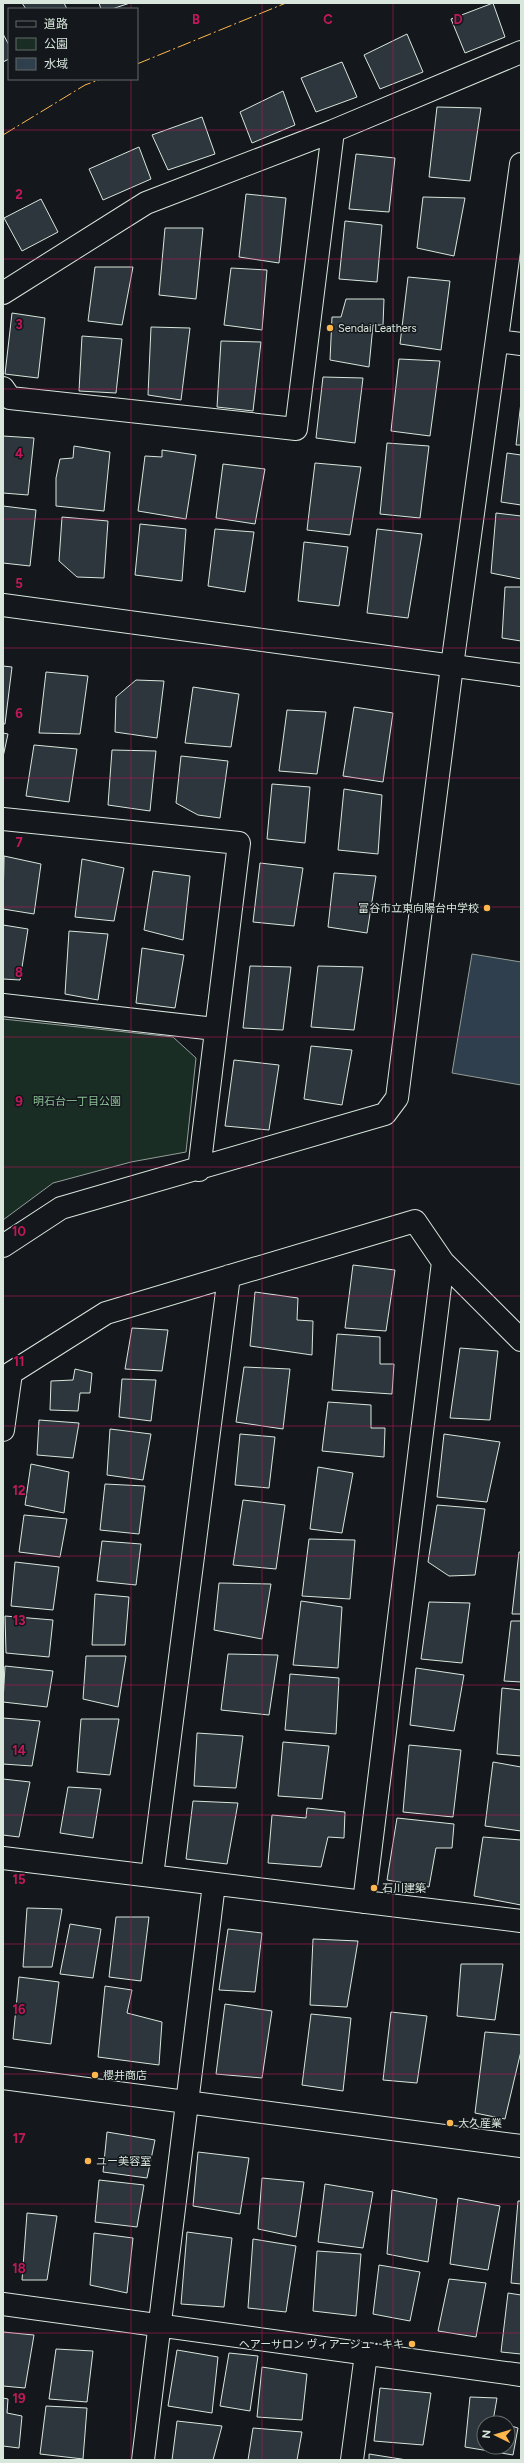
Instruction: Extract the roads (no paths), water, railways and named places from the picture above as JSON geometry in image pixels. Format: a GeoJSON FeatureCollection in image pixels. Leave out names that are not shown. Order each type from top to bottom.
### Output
{"type":"FeatureCollection","features":[{"type":"Feature","properties":{"kind":"street"},"geometry":{"type":"LineString","coordinates":[[3,293],[146,203],[333,131],[521,52]]}},
{"type":"Feature","properties":{"kind":"street"},"geometry":{"type":"LineString","coordinates":[[3,388],[10,398],[296,429],[333,131]]}},
{"type":"Feature","properties":{"kind":"street"},"geometry":{"type":"LineString","coordinates":[[3,1246],[61,1208],[199,1170],[385,1114],[397,1098],[452,666],[498,341],[521,164]]}},
{"type":"Feature","properties":{"kind":"street"},"geometry":{"type":"LineString","coordinates":[[498,341],[521,344]]}},
{"type":"Feature","properties":{"kind":"street"},"geometry":{"type":"LineString","coordinates":[[3,605],[521,675]]}},
{"type":"Feature","properties":{"kind":"street"},"geometry":{"type":"LineString","coordinates":[[3,819],[239,843],[215,1029],[199,1170]]}},
{"type":"Feature","properties":{"kind":"street"},"geometry":{"type":"LineString","coordinates":[[3,1005],[215,1029]]}},
{"type":"Feature","properties":{"kind":"street"},"geometry":{"type":"LineString","coordinates":[[3,1430],[11,1372],[106,1313],[416,1221],[443,1262],[521,1340]]}},
{"type":"Feature","properties":{"kind":"street"},"geometry":{"type":"LineString","coordinates":[[364,1902],[443,1262]]}},
{"type":"Feature","properties":{"kind":"street"},"geometry":{"type":"LineString","coordinates":[[152,1876],[229,1276]]}},
{"type":"Feature","properties":{"kind":"street"},"geometry":{"type":"LineString","coordinates":[[3,1858],[521,1921]]}},
{"type":"Feature","properties":{"kind":"street"},"geometry":{"type":"LineString","coordinates":[[143,2460],[214,1884]]}},
{"type":"Feature","properties":{"kind":"street"},"geometry":{"type":"LineString","coordinates":[[3,2078],[521,2146]]}},
{"type":"Feature","properties":{"kind":"street"},"geometry":{"type":"LineString","coordinates":[[3,2304],[521,2375]]}},
{"type":"Feature","properties":{"kind":"street"},"geometry":{"type":"LineString","coordinates":[[352,2460],[366,2354]]}},
{"type":"Feature","properties":{"kind":"water"},"geometry":{"type":"Polygon","coordinates":[[[472,954],[521,962],[521,1085],[452,1073],[472,954]]]}},
{"type":"Feature","properties":{"kind":"place","name":"Sendai Leathers"},"geometry":{"type":"Point","coordinates":[330,328]}},
{"type":"Feature","properties":{"kind":"place","name":"富谷市立東向陽台中学校"},"geometry":{"type":"Point","coordinates":[487,908]}},
{"type":"Feature","properties":{"kind":"place","name":"石川建築"},"geometry":{"type":"Point","coordinates":[374,1888]}},
{"type":"Feature","properties":{"kind":"place","name":"櫻井商店"},"geometry":{"type":"Point","coordinates":[95,2075]}},
{"type":"Feature","properties":{"kind":"place","name":"大久産業"},"geometry":{"type":"Point","coordinates":[450,2123]}},
{"type":"Feature","properties":{"kind":"place","name":"ユー美容室"},"geometry":{"type":"Point","coordinates":[88,2161]}},
{"type":"Feature","properties":{"kind":"place","name":"ヘアーサロン ヴィアージュ・キキ"},"geometry":{"type":"Point","coordinates":[412,2344]}},
{"type":"Feature","properties":{"kind":"park label","name":"明石台一丁目公園"},"geometry":{"type":"Point","coordinates":[77,1101]}}]}
